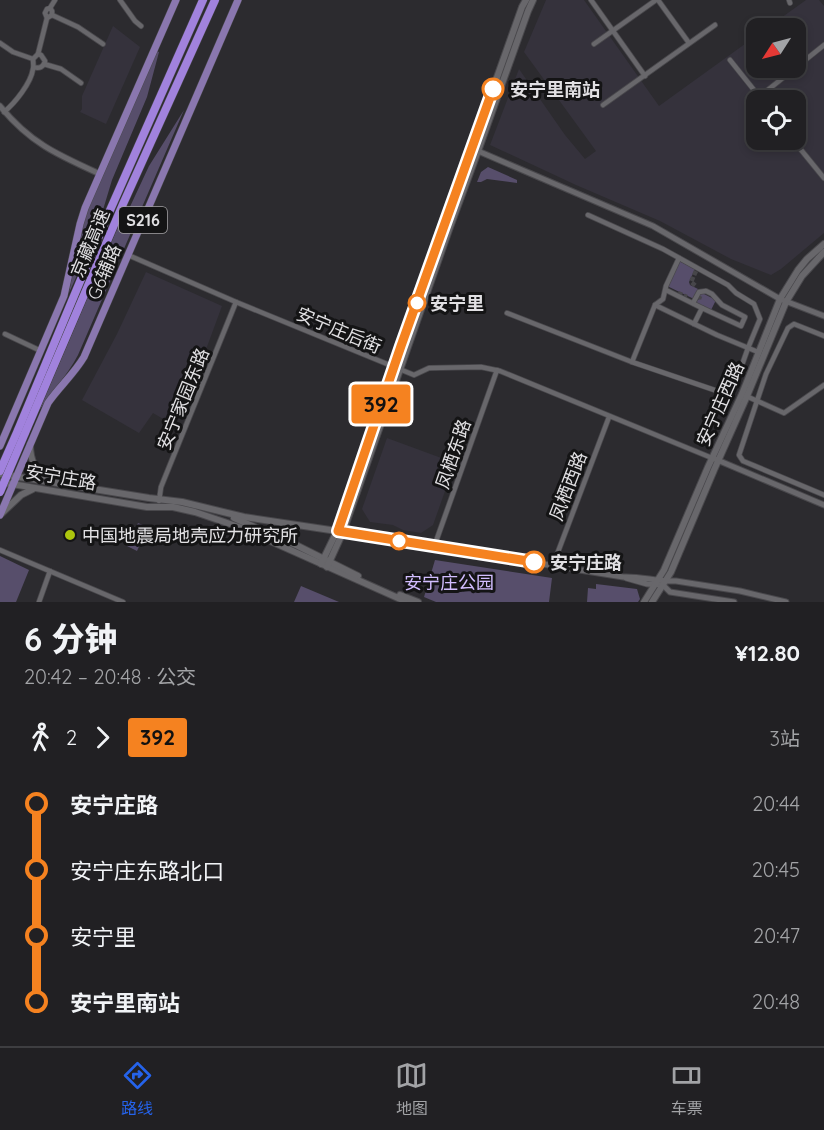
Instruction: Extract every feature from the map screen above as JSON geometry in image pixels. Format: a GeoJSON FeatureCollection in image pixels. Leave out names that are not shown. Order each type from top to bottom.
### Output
{"type":"FeatureCollection","features":[{"type":"Feature","properties":{"kind":"highway","name":"京藏高速"},"geometry":{"type":"LineString","coordinates":[[21,431],[107,217],[203,0]]}},
{"type":"Feature","properties":{"kind":"highway","name":"京藏高速"},"geometry":{"type":"LineString","coordinates":[[21,431],[215,0]]}},
{"type":"Feature","properties":{"kind":"highway"},"geometry":{"type":"LineString","coordinates":[[0,473],[21,431]]}},
{"type":"Feature","properties":{"kind":"highway"},"geometry":{"type":"LineString","coordinates":[[0,492],[21,431]]}},
{"type":"Feature","properties":{"kind":"main road","name":"G6辅路"},"geometry":{"type":"LineString","coordinates":[[0,446],[64,296],[85,208],[176,0]]}},
{"type":"Feature","properties":{"kind":"main road","name":"G6辅路"},"geometry":{"type":"LineString","coordinates":[[0,515],[52,397],[84,357],[238,0]]}},
{"type":"Feature","properties":{"kind":"main road"},"geometry":{"type":"LineString","coordinates":[[325,563],[340,532],[526,0]]}},
{"type":"Feature","properties":{"kind":"main road"},"geometry":{"type":"LineString","coordinates":[[397,369],[534,0]]}},
{"type":"Feature","properties":{"kind":"main road","name":"安宁庄西路"},"geometry":{"type":"LineString","coordinates":[[661,583],[664,570],[715,460],[738,402],[745,395],[758,352],[783,300],[798,270],[824,244]]}},
{"type":"Feature","properties":{"kind":"main road","name":"安宁庄西路"},"geometry":{"type":"LineString","coordinates":[[783,300],[824,252]]}},
{"type":"Feature","properties":{"kind":"main road"},"geometry":{"type":"LineString","coordinates":[[715,460],[745,395],[783,300]]}},
{"type":"Feature","properties":{"kind":"main road"},"geometry":{"type":"LineString","coordinates":[[31,443],[25,449],[18,450],[7,445],[6,432],[9,429],[12,435],[22,440],[28,440],[35,433]]}},
{"type":"Feature","properties":{"kind":"main road"},"geometry":{"type":"LineString","coordinates":[[31,443],[30,451],[35,465],[45,478],[53,483]]}},
{"type":"Feature","properties":{"kind":"main road"},"geometry":{"type":"LineString","coordinates":[[0,473],[15,481]]}},
{"type":"Feature","properties":{"kind":"main road","name":"安宁庄路"},"geometry":{"type":"LineString","coordinates":[[15,481],[40,489],[147,507],[173,507],[188,510],[232,525],[325,563]]}},
{"type":"Feature","properties":{"kind":"main road","name":"安宁庄路"},"geometry":{"type":"LineString","coordinates":[[0,482],[53,483],[182,502],[217,512],[340,532]]}},
{"type":"Feature","properties":{"kind":"main road"},"geometry":{"type":"LineString","coordinates":[[0,515],[23,493],[31,489],[40,489]]}},
{"type":"Feature","properties":{"kind":"main road","name":"安宁庄路"},"geometry":{"type":"LineString","coordinates":[[217,512],[298,546],[325,563]]}},
{"type":"Feature","properties":{"kind":"main road"},"geometry":{"type":"LineString","coordinates":[[325,563],[407,602]]}},
{"type":"Feature","properties":{"kind":"main road"},"geometry":{"type":"LineString","coordinates":[[325,563],[418,602]]}},
{"type":"Feature","properties":{"kind":"main road"},"geometry":{"type":"LineString","coordinates":[[644,602],[661,583]]}},
{"type":"Feature","properties":{"kind":"main road"},"geometry":{"type":"LineString","coordinates":[[652,602],[661,583]]}},
{"type":"Feature","properties":{"kind":"street"},"geometry":{"type":"LineString","coordinates":[[33,59],[38,54],[47,18],[46,9],[50,8],[55,0]]}},
{"type":"Feature","properties":{"kind":"street"},"geometry":{"type":"LineString","coordinates":[[120,0],[141,26]]}},
{"type":"Feature","properties":{"kind":"street"},"geometry":{"type":"LineString","coordinates":[[591,0],[645,76]]}},
{"type":"Feature","properties":{"kind":"street"},"geometry":{"type":"LineString","coordinates":[[594,44],[657,0],[689,43]]}},
{"type":"Feature","properties":{"kind":"street"},"geometry":{"type":"LineString","coordinates":[[50,8],[52,15]]}},
{"type":"Feature","properties":{"kind":"street"},"geometry":{"type":"LineString","coordinates":[[47,18],[52,15]]}},
{"type":"Feature","properties":{"kind":"street"},"geometry":{"type":"LineString","coordinates":[[52,15],[78,27],[103,44]]}},
{"type":"Feature","properties":{"kind":"street"},"geometry":{"type":"LineString","coordinates":[[603,105],[715,25]]}},
{"type":"Feature","properties":{"kind":"street"},"geometry":{"type":"LineString","coordinates":[[0,43],[13,52],[33,59]]}},
{"type":"Feature","properties":{"kind":"street"},"geometry":{"type":"LineString","coordinates":[[772,90],[824,45]]}},
{"type":"Feature","properties":{"kind":"street"},"geometry":{"type":"LineString","coordinates":[[38,54],[44,58],[44,64]]}},
{"type":"Feature","properties":{"kind":"street"},"geometry":{"type":"LineString","coordinates":[[33,59],[34,67],[18,97],[2,109],[39,144],[100,174]]}},
{"type":"Feature","properties":{"kind":"street"},"geometry":{"type":"LineString","coordinates":[[730,60],[754,90]]}},
{"type":"Feature","properties":{"kind":"street"},"geometry":{"type":"LineString","coordinates":[[34,67],[42,67],[44,64]]}},
{"type":"Feature","properties":{"kind":"street"},"geometry":{"type":"LineString","coordinates":[[44,64],[62,69],[81,83]]}},
{"type":"Feature","properties":{"kind":"street"},"geometry":{"type":"LineString","coordinates":[[802,150],[824,178]]}},
{"type":"Feature","properties":{"kind":"street"},"geometry":{"type":"LineString","coordinates":[[478,151],[653,226],[783,300],[824,316]]}},
{"type":"Feature","properties":{"kind":"street"},"geometry":{"type":"LineString","coordinates":[[588,215],[679,258],[696,270],[728,285],[754,304],[760,319],[731,396]]}},
{"type":"Feature","properties":{"kind":"street","name":"安宁庄后街"},"geometry":{"type":"LineString","coordinates":[[128,255],[414,375],[429,368],[481,367],[497,370],[715,460]]}},
{"type":"Feature","properties":{"kind":"street"},"geometry":{"type":"LineString","coordinates":[[632,362],[655,305],[663,299],[679,258]]}},
{"type":"Feature","properties":{"kind":"street"},"geometry":{"type":"LineString","coordinates":[[666,289],[678,293]]}},
{"type":"Feature","properties":{"kind":"street"},"geometry":{"type":"LineString","coordinates":[[666,289],[696,300],[702,308]]}},
{"type":"Feature","properties":{"kind":"street"},"geometry":{"type":"LineString","coordinates":[[696,300],[699,292],[706,291],[712,294],[713,306],[734,322],[739,313],[722,305],[713,306],[702,308]]}},
{"type":"Feature","properties":{"kind":"street","name":"安宁家园东路"},"geometry":{"type":"LineString","coordinates":[[159,507],[161,488],[236,302]]}},
{"type":"Feature","properties":{"kind":"street"},"geometry":{"type":"LineString","coordinates":[[655,305],[758,352]]}},
{"type":"Feature","properties":{"kind":"street"},"geometry":{"type":"LineString","coordinates":[[694,324],[702,308]]}},
{"type":"Feature","properties":{"kind":"street"},"geometry":{"type":"LineString","coordinates":[[507,313],[632,362],[731,396],[738,402]]}},
{"type":"Feature","properties":{"kind":"street"},"geometry":{"type":"LineString","coordinates":[[824,336],[794,324],[790,326],[766,374],[739,455],[743,461],[824,495]]}},
{"type":"Feature","properties":{"kind":"street"},"geometry":{"type":"LineString","coordinates":[[5,334],[41,351]]}},
{"type":"Feature","properties":{"kind":"street","name":"凤栖东路"},"geometry":{"type":"LineString","coordinates":[[434,547],[497,370]]}},
{"type":"Feature","properties":{"kind":"street"},"geometry":{"type":"LineString","coordinates":[[745,395],[784,412],[824,385]]}},
{"type":"Feature","properties":{"kind":"street","name":"凤栖西路"},"geometry":{"type":"LineString","coordinates":[[553,565],[609,417]]}},
{"type":"Feature","properties":{"kind":"street"},"geometry":{"type":"LineString","coordinates":[[715,460],[824,505]]}},
{"type":"Feature","properties":{"kind":"street","name":"安宁庄路"},"geometry":{"type":"LineString","coordinates":[[340,532],[623,577],[637,576],[661,583],[676,581],[740,591],[786,602]]}},
{"type":"Feature","properties":{"kind":"street"},"geometry":{"type":"LineString","coordinates":[[0,550],[123,602]]}},
{"type":"Feature","properties":{"kind":"street"},"geometry":{"type":"LineString","coordinates":[[39,602],[50,571]]}},
{"type":"Feature","properties":{"kind":"street","name":"安宁庄路"},"geometry":{"type":"LineString","coordinates":[[661,583],[670,592],[734,602]]}},
{"type":"Feature","properties":{"kind":"shaded area"},"geometry":{"type":"Polygon","coordinates":[[[546,0],[584,0],[659,106],[746,43],[746,78],[806,78],[806,18],[781,18],[806,0],[819,0],[824,6],[824,233],[781,269],[771,275],[731,259],[660,221],[490,145],[519,69],[565,135],[585,159],[596,151],[524,52],[546,0]]]}},
{"type":"Feature","properties":{"kind":"shaded area"},"geometry":{"type":"Polygon","coordinates":[[[113,26],[140,47],[106,124],[80,112],[82,96],[113,26]]]}},
{"type":"Feature","properties":{"kind":"shaded area"},"geometry":{"type":"Polygon","coordinates":[[[146,272],[222,306],[194,382],[170,423],[153,413],[139,433],[82,400],[146,272]]]}},
{"type":"Feature","properties":{"kind":"shaded area"},"geometry":{"type":"Polygon","coordinates":[[[387,438],[455,463],[433,525],[421,533],[403,530],[393,525],[370,522],[362,509],[387,438]]]}},
{"type":"Feature","properties":{"kind":"green space"},"geometry":{"type":"Polygon","coordinates":[[[156,51],[159,52],[147,97],[112,180],[96,233],[69,293],[86,211],[156,51]]]}},
{"type":"Feature","properties":{"kind":"green space"},"geometry":{"type":"Polygon","coordinates":[[[184,110],[78,355],[39,411],[118,227],[149,166],[184,110]]]}},
{"type":"Feature","properties":{"kind":"green space"},"geometry":{"type":"Polygon","coordinates":[[[488,167],[517,180],[517,183],[487,179],[477,182],[481,172],[488,167]]]}},
{"type":"Feature","properties":{"kind":"green space"},"geometry":{"type":"Polygon","coordinates":[[[679,261],[695,269],[689,282],[698,289],[694,299],[667,286],[679,261]]]}},
{"type":"Feature","properties":{"kind":"green space"},"geometry":{"type":"Polygon","coordinates":[[[700,292],[716,300],[711,310],[696,303],[697,299],[700,300],[697,298],[700,292]]]}},
{"type":"Feature","properties":{"kind":"green space"},"geometry":{"type":"Polygon","coordinates":[[[138,523],[148,527],[137,551],[127,546],[138,523]]]}},
{"type":"Feature","properties":{"kind":"green space"},"geometry":{"type":"Polygon","coordinates":[[[0,556],[29,570],[16,602],[0,602],[0,556]]]}},
{"type":"Feature","properties":{"kind":"green space","name":"安宁庄公园"},"geometry":{"type":"Polygon","coordinates":[[[435,560],[552,578],[549,602],[436,602],[424,597],[435,560]]]}},
{"type":"Feature","properties":{"kind":"green space"},"geometry":{"type":"Polygon","coordinates":[[[596,584],[637,589],[640,599],[638,602],[587,602],[588,588],[596,589],[596,584]]]}},
{"type":"Feature","properties":{"kind":"green space"},"geometry":{"type":"Polygon","coordinates":[[[301,586],[339,602],[294,602],[301,586]]]}},
{"type":"Feature","properties":{"kind":"tunnel"},"geometry":{"type":"LineString","coordinates":[[696,271],[691,282],[696,286]]}},
{"type":"Feature","properties":{"kind":"tunnel"},"geometry":{"type":"LineString","coordinates":[[678,293],[687,297]]}},
{"type":"Feature","properties":{"kind":"bus line","name":"392"},"geometry":{"type":"LineString","coordinates":[[493,89],[338,531],[534,562]]}},
{"type":"Feature","properties":{"kind":"place","name":"安宁里南站"},"geometry":{"type":"Point","coordinates":[493,89]}},
{"type":"Feature","properties":{"kind":"place","name":"安宁里"},"geometry":{"type":"Point","coordinates":[417,303]}},
{"type":"Feature","properties":{"kind":"place","name":"中国地震局地壳应力研究所"},"geometry":{"type":"Point","coordinates":[70,535]}},
{"type":"Feature","properties":{"kind":"place","name":"安宁庄路"},"geometry":{"type":"Point","coordinates":[534,562]}}]}
